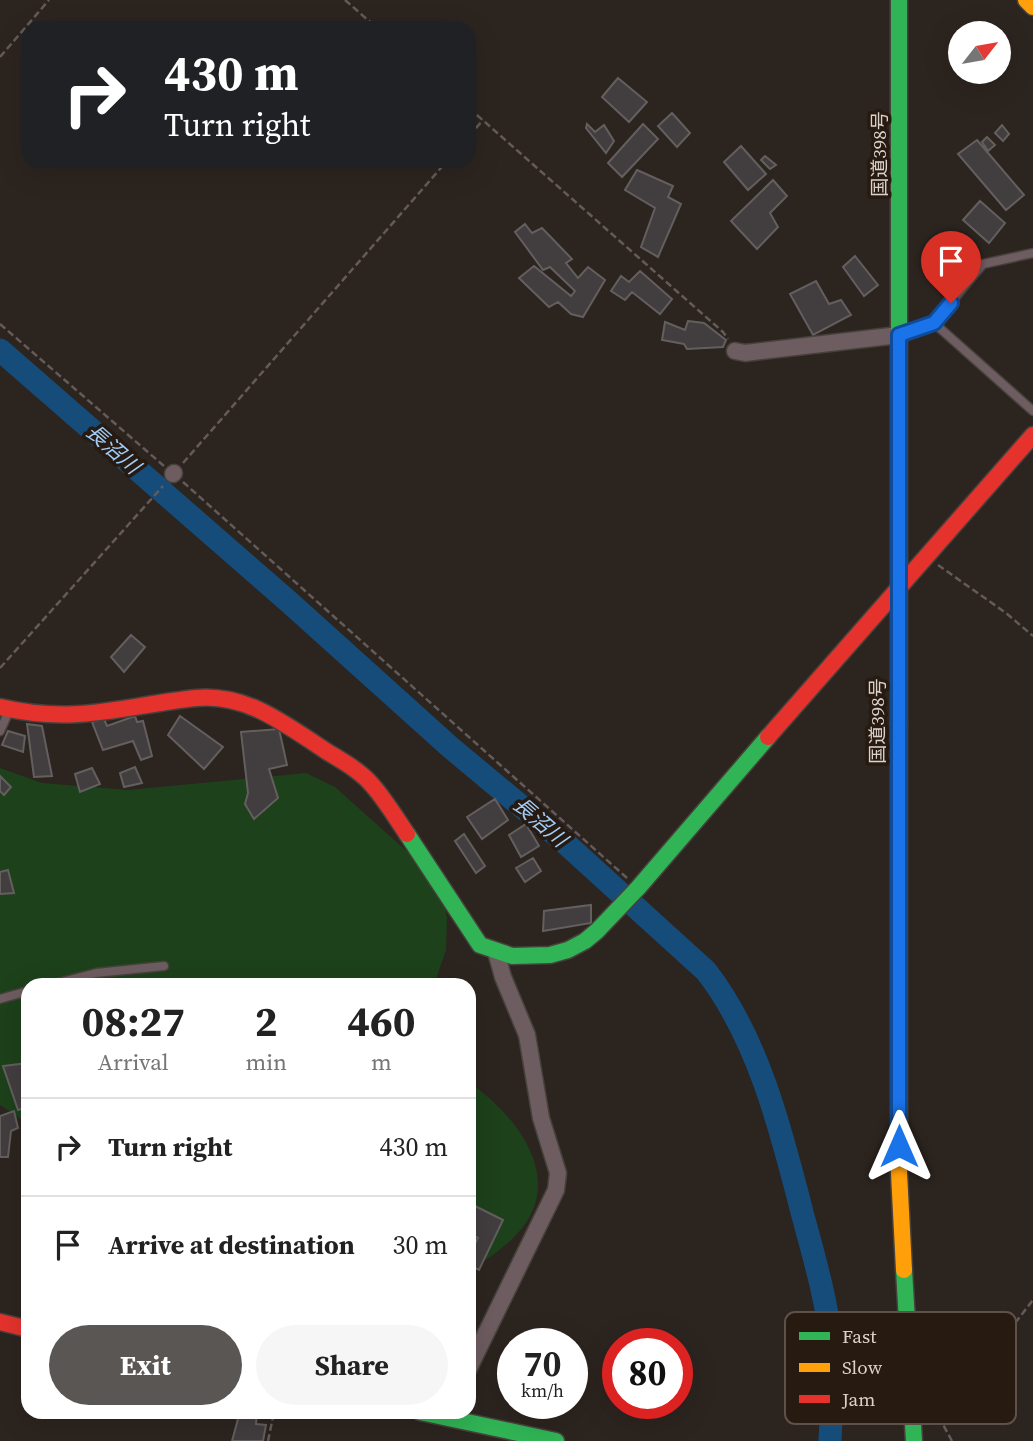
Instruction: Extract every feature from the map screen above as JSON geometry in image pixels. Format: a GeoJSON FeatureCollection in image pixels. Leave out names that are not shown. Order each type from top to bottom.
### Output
{"type":"FeatureCollection","features":[{"type":"Feature","properties":{"kind":"main road","name":"国道398号"},"geometry":{"type":"LineString","coordinates":[[900,0],[899,1173],[907,1312]]}},
{"type":"Feature","properties":{"kind":"main road"},"geometry":{"type":"LineString","coordinates":[[1026,0],[1033,7]]}},
{"type":"Feature","properties":{"kind":"main road"},"geometry":{"type":"LineString","coordinates":[[5,708],[38,716],[61,717],[197,698],[216,698],[241,702],[265,712],[351,767],[372,785],[480,945],[496,952],[530,957],[550,956],[585,941],[638,888],[1033,435]]}},
{"type":"Feature","properties":{"kind":"main road"},"geometry":{"type":"LineString","coordinates":[[0,1322],[21,1327]]}},
{"type":"Feature","properties":{"kind":"main road"},"geometry":{"type":"LineString","coordinates":[[463,1419],[556,1441]]}},
{"type":"Feature","properties":{"kind":"street"},"geometry":{"type":"LineString","coordinates":[[735,351],[745,353],[899,335]]}},
{"type":"Feature","properties":{"kind":"street"},"geometry":{"type":"LineString","coordinates":[[476,1353],[556,1190],[558,1173],[541,1118],[527,1035],[496,952]]}},
{"type":"Feature","properties":{"kind":"lane"},"geometry":{"type":"LineString","coordinates":[[899,335],[934,323],[984,264],[1033,253]]}},
{"type":"Feature","properties":{"kind":"lane"},"geometry":{"type":"LineString","coordinates":[[934,323],[1033,411]]}},
{"type":"Feature","properties":{"kind":"lane"},"geometry":{"type":"LineString","coordinates":[[0,731],[5,708]]}},
{"type":"Feature","properties":{"kind":"lane"},"geometry":{"type":"LineString","coordinates":[[77,978],[96,973],[164,966]]}},
{"type":"Feature","properties":{"kind":"lane"},"geometry":{"type":"LineString","coordinates":[[0,999],[21,994]]}},
{"type":"Feature","properties":{"kind":"path"},"geometry":{"type":"LineString","coordinates":[[31,21],[49,0]]}},
{"type":"Feature","properties":{"kind":"path"},"geometry":{"type":"LineString","coordinates":[[345,0],[369,21]]}},
{"type":"Feature","properties":{"kind":"path"},"geometry":{"type":"LineString","coordinates":[[0,57],[21,33]]}},
{"type":"Feature","properties":{"kind":"path"},"geometry":{"type":"LineString","coordinates":[[476,114],[723,332],[735,351]]}},
{"type":"Feature","properties":{"kind":"path"},"geometry":{"type":"LineString","coordinates":[[476,128],[483,120]]}},
{"type":"Feature","properties":{"kind":"path"},"geometry":{"type":"LineString","coordinates":[[0,668],[152,500],[441,168]]}},
{"type":"Feature","properties":{"kind":"path"},"geometry":{"type":"LineString","coordinates":[[0,324],[173,474],[638,888]]}},
{"type":"Feature","properties":{"kind":"path"},"geometry":{"type":"LineString","coordinates":[[925,556],[1006,613],[1033,636]]}},
{"type":"Feature","properties":{"kind":"path"},"geometry":{"type":"LineString","coordinates":[[1016,1322],[1033,1300]]}},
{"type":"Feature","properties":{"kind":"path"},"geometry":{"type":"LineString","coordinates":[[268,1441],[273,1419]]}},
{"type":"Feature","properties":{"kind":"path"},"geometry":{"type":"LineString","coordinates":[[943,1424],[952,1441]]}},
{"type":"Feature","properties":{"kind":"green space"},"geometry":{"type":"Polygon","coordinates":[[[0,768],[42,783],[128,790],[306,773],[335,787],[430,872],[443,893],[447,918],[446,950],[436,978],[21,978],[21,1119],[0,1105],[0,768]]]}},
{"type":"Feature","properties":{"kind":"green space"},"geometry":{"type":"Polygon","coordinates":[[[476,1088],[506,1115],[521,1134],[532,1155],[538,1176],[537,1198],[528,1220],[510,1241],[476,1263],[476,1088]]]}},
{"type":"Feature","properties":{"kind":"building"},"geometry":{"type":"Polygon","coordinates":[[[618,78],[647,102],[629,122],[602,97],[618,78]]]}},
{"type":"Feature","properties":{"kind":"building"},"geometry":{"type":"Polygon","coordinates":[[[672,113],[690,133],[677,147],[658,126],[672,113]]]}},
{"type":"Feature","properties":{"kind":"building"},"geometry":{"type":"Polygon","coordinates":[[[587,124],[595,132],[604,125],[614,141],[606,153],[586,128],[587,124]]]}},
{"type":"Feature","properties":{"kind":"building"},"geometry":{"type":"Polygon","coordinates":[[[643,124],[658,139],[622,177],[608,163],[643,124]]]}},
{"type":"Feature","properties":{"kind":"building"},"geometry":{"type":"Polygon","coordinates":[[[1002,125],[1009,134],[1003,141],[995,133],[1002,125]]]}},
{"type":"Feature","properties":{"kind":"building"},"geometry":{"type":"Polygon","coordinates":[[[987,137],[995,145],[988,151],[982,142],[987,137]]]}},
{"type":"Feature","properties":{"kind":"building"},"geometry":{"type":"Polygon","coordinates":[[[977,140],[1024,195],[1006,210],[958,154],[977,140]]]}},
{"type":"Feature","properties":{"kind":"building"},"geometry":{"type":"Polygon","coordinates":[[[741,146],[766,174],[748,190],[724,162],[741,146]]]}},
{"type":"Feature","properties":{"kind":"building"},"geometry":{"type":"Polygon","coordinates":[[[765,156],[776,165],[770,169],[761,160],[765,156]]]}},
{"type":"Feature","properties":{"kind":"building"},"geometry":{"type":"Polygon","coordinates":[[[637,170],[673,186],[668,197],[681,204],[658,257],[641,247],[655,208],[625,190],[637,170]]]}},
{"type":"Feature","properties":{"kind":"building"},"geometry":{"type":"Polygon","coordinates":[[[773,180],[787,196],[770,213],[778,227],[757,249],[731,221],[773,180]]]}},
{"type":"Feature","properties":{"kind":"building"},"geometry":{"type":"Polygon","coordinates":[[[980,201],[1005,223],[989,243],[963,220],[980,201]]]}},
{"type":"Feature","properties":{"kind":"building"},"geometry":{"type":"Polygon","coordinates":[[[525,224],[532,233],[542,228],[572,259],[566,263],[578,278],[588,267],[605,280],[583,317],[571,314],[558,302],[549,307],[519,278],[534,266],[571,296],[575,291],[550,267],[543,270],[515,232],[525,224]]]}},
{"type":"Feature","properties":{"kind":"building"},"geometry":{"type":"Polygon","coordinates":[[[855,256],[878,285],[864,296],[843,267],[855,256]]]}},
{"type":"Feature","properties":{"kind":"building"},"geometry":{"type":"Polygon","coordinates":[[[640,271],[672,299],[660,314],[632,292],[625,300],[611,291],[621,276],[629,282],[640,271]]]}},
{"type":"Feature","properties":{"kind":"building"},"geometry":{"type":"Polygon","coordinates":[[[816,281],[829,304],[841,300],[851,315],[813,335],[790,294],[816,281]]]}},
{"type":"Feature","properties":{"kind":"building"},"geometry":{"type":"Polygon","coordinates":[[[688,321],[704,323],[726,340],[723,347],[687,349],[684,344],[662,340],[665,322],[685,330],[688,321]]]}},
{"type":"Feature","properties":{"kind":"building"},"geometry":{"type":"Polygon","coordinates":[[[131,635],[145,647],[124,672],[111,657],[131,635]]]}},
{"type":"Feature","properties":{"kind":"building"},"geometry":{"type":"Polygon","coordinates":[[[135,716],[137,722],[143,721],[152,756],[141,760],[133,741],[103,750],[92,722],[104,719],[107,726],[135,716]]]}},
{"type":"Feature","properties":{"kind":"building"},"geometry":{"type":"Polygon","coordinates":[[[180,716],[223,747],[204,769],[168,735],[180,716]]]}},
{"type":"Feature","properties":{"kind":"building"},"geometry":{"type":"Polygon","coordinates":[[[27,724],[42,726],[52,776],[34,777],[27,724]]]}},
{"type":"Feature","properties":{"kind":"building"},"geometry":{"type":"Polygon","coordinates":[[[279,729],[287,765],[269,769],[278,798],[254,819],[245,804],[248,793],[241,732],[279,729]]]}},
{"type":"Feature","properties":{"kind":"building"},"geometry":{"type":"Polygon","coordinates":[[[8,731],[25,736],[23,752],[2,745],[8,731]]]}},
{"type":"Feature","properties":{"kind":"building"},"geometry":{"type":"Polygon","coordinates":[[[135,767],[142,783],[124,787],[120,773],[135,767]]]}},
{"type":"Feature","properties":{"kind":"building"},"geometry":{"type":"Polygon","coordinates":[[[92,768],[100,784],[80,792],[75,774],[92,768]]]}},
{"type":"Feature","properties":{"kind":"building"},"geometry":{"type":"Polygon","coordinates":[[[0,776],[11,787],[4,795],[0,791],[0,776]]]}},
{"type":"Feature","properties":{"kind":"building"},"geometry":{"type":"Polygon","coordinates":[[[495,799],[508,820],[482,839],[467,817],[495,799]]]}},
{"type":"Feature","properties":{"kind":"building"},"geometry":{"type":"Polygon","coordinates":[[[526,824],[539,846],[521,857],[509,835],[526,824]]]}},
{"type":"Feature","properties":{"kind":"building"},"geometry":{"type":"Polygon","coordinates":[[[464,834],[485,866],[476,873],[455,841],[464,834]]]}},
{"type":"Feature","properties":{"kind":"building"},"geometry":{"type":"Polygon","coordinates":[[[533,858],[541,871],[525,882],[516,868],[533,858]]]}},
{"type":"Feature","properties":{"kind":"building"},"geometry":{"type":"Polygon","coordinates":[[[8,870],[14,893],[0,894],[0,872],[8,870]]]}},
{"type":"Feature","properties":{"kind":"building"},"geometry":{"type":"Polygon","coordinates":[[[591,905],[591,923],[543,931],[544,911],[591,905]]]}},
{"type":"Feature","properties":{"kind":"building"},"geometry":{"type":"Polygon","coordinates":[[[21,1064],[21,1109],[18,1110],[3,1066],[21,1064]]]}},
{"type":"Feature","properties":{"kind":"building"},"geometry":{"type":"Polygon","coordinates":[[[14,1111],[18,1128],[11,1131],[8,1157],[0,1157],[0,1116],[14,1111]]]}},
{"type":"Feature","properties":{"kind":"building"},"geometry":{"type":"Polygon","coordinates":[[[476,1206],[503,1220],[479,1270],[476,1268],[476,1206]]]}},
{"type":"Feature","properties":{"kind":"building"},"geometry":{"type":"Polygon","coordinates":[[[238,1419],[256,1419],[256,1424],[266,1425],[263,1441],[232,1441],[238,1419]]]}},
{"type":"Feature","properties":{"kind":"waterway","name":"長沼川"},"geometry":{"type":"LineString","coordinates":[[0,350],[289,602],[450,747],[564,842],[706,971],[741,1026],[766,1088],[812,1249],[826,1312]]}},
{"type":"Feature","properties":{"kind":"waterway","name":"長沼川"},"geometry":{"type":"LineString","coordinates":[[830,1441],[831,1424]]}},
{"type":"Feature","properties":{"kind":"traffic: fast"},"geometry":{"type":"LineString","coordinates":[[899,0],[899,724]]}},
{"type":"Feature","properties":{"kind":"traffic: fast"},"geometry":{"type":"LineString","coordinates":[[407,834],[480,945],[512,956],[550,955],[568,950],[597,931],[638,888],[768,737]]}},
{"type":"Feature","properties":{"kind":"traffic: fast"},"geometry":{"type":"LineString","coordinates":[[904,1270],[906,1312]]}},
{"type":"Feature","properties":{"kind":"traffic: fast"},"geometry":{"type":"LineString","coordinates":[[453,1419],[556,1441]]}},
{"type":"Feature","properties":{"kind":"traffic: fast"},"geometry":{"type":"LineString","coordinates":[[913,1424],[914,1441]]}},
{"type":"Feature","properties":{"kind":"traffic: slow"},"geometry":{"type":"LineString","coordinates":[[1026,0],[1033,7]]}},
{"type":"Feature","properties":{"kind":"traffic: slow"},"geometry":{"type":"LineString","coordinates":[[899,724],[899,1173],[904,1270]]}},
{"type":"Feature","properties":{"kind":"traffic: jam"},"geometry":{"type":"LineString","coordinates":[[768,737],[1033,435]]}},
{"type":"Feature","properties":{"kind":"traffic: jam"},"geometry":{"type":"LineString","coordinates":[[0,707],[27,712],[76,714],[196,698],[215,698],[249,706],[281,721],[363,776],[407,834]]}},
{"type":"Feature","properties":{"kind":"traffic: jam"},"geometry":{"type":"LineString","coordinates":[[0,1322],[21,1327]]}},
{"type":"Feature","properties":{"kind":"route"},"geometry":{"type":"LineString","coordinates":[[899,1146],[899,335],[934,323],[951,303]]}}]}
